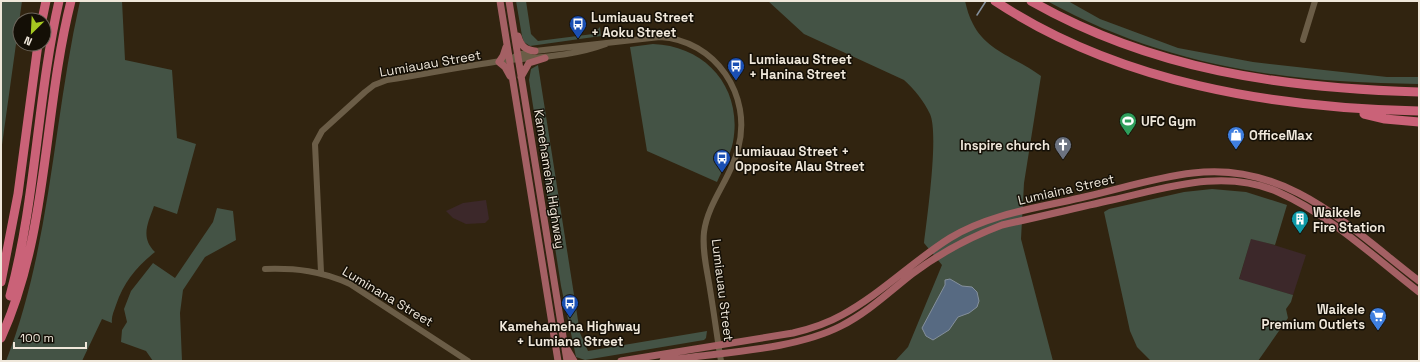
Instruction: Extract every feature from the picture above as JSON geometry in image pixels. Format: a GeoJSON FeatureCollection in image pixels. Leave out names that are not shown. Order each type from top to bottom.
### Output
{"type":"FeatureCollection","features":[{"type":"Feature","properties":{"kind":"highway"},"geometry":{"type":"LineString","coordinates":[[43,12],[44,1]]}},
{"type":"Feature","properties":{"kind":"highway"},"geometry":{"type":"LineString","coordinates":[[1,324],[10,295],[20,251],[49,49],[59,1]]}},
{"type":"Feature","properties":{"kind":"highway"},"geometry":{"type":"LineString","coordinates":[[1,338],[13,307],[34,225],[59,59],[71,1]]}},
{"type":"Feature","properties":{"kind":"highway"},"geometry":{"type":"LineString","coordinates":[[1031,1],[1099,35],[1134,49],[1198,68],[1270,80],[1355,89],[1419,92]]}},
{"type":"Feature","properties":{"kind":"highway"},"geometry":{"type":"LineString","coordinates":[[998,3],[1036,26],[1126,66],[1212,89],[1315,105],[1385,119],[1419,122]]}},
{"type":"Feature","properties":{"kind":"highway"},"geometry":{"type":"LineString","coordinates":[[1,282],[15,217],[37,52]]}},
{"type":"Feature","properties":{"kind":"highway"},"geometry":{"type":"LineString","coordinates":[[1355,89],[1419,88]]}},
{"type":"Feature","properties":{"kind":"highway"},"geometry":{"type":"LineString","coordinates":[[1315,105],[1373,110],[1419,111]]}},
{"type":"Feature","properties":{"kind":"main road","name":"Kamehameha Highway"},"geometry":{"type":"LineString","coordinates":[[500,1],[557,361]]}},
{"type":"Feature","properties":{"kind":"main road","name":"Kamehameha Highway"},"geometry":{"type":"LineString","coordinates":[[509,1],[567,361]]}},
{"type":"Feature","properties":{"kind":"main road"},"geometry":{"type":"LineString","coordinates":[[513,25],[521,45],[527,50],[535,51]]}},
{"type":"Feature","properties":{"kind":"main road"},"geometry":{"type":"LineString","coordinates":[[507,45],[504,56],[499,62],[505,67],[513,83]]}},
{"type":"Feature","properties":{"kind":"main road"},"geometry":{"type":"LineString","coordinates":[[521,77],[529,63],[545,58]]}},
{"type":"Feature","properties":{"kind":"main road","name":"Lumiaina Street"},"geometry":{"type":"LineString","coordinates":[[719,344],[793,333],[815,328],[835,319],[867,299],[951,237],[981,222],[1191,173],[1222,171],[1238,173],[1262,178],[1289,187],[1317,203],[1419,281]]}},
{"type":"Feature","properties":{"kind":"main road","name":"Lumiaina Street"},"geometry":{"type":"LineString","coordinates":[[720,353],[800,341],[832,330],[854,319],[914,273],[975,235],[1002,225],[1191,182],[1232,181],[1255,185],[1282,194],[1314,212],[1419,292]]}},
{"type":"Feature","properties":{"kind":"main road"},"geometry":{"type":"LineString","coordinates":[[564,343],[574,361]]}},
{"type":"Feature","properties":{"kind":"main road"},"geometry":{"type":"LineString","coordinates":[[621,361],[719,344]]}},
{"type":"Feature","properties":{"kind":"main road"},"geometry":{"type":"LineString","coordinates":[[663,361],[720,353]]}},
{"type":"Feature","properties":{"kind":"street"},"geometry":{"type":"LineString","coordinates":[[1303,40],[1315,1]]}},
{"type":"Feature","properties":{"kind":"street","name":"Lumiauau Street"},"geometry":{"type":"LineString","coordinates":[[321,272],[314,150],[316,140],[322,131],[370,88],[380,82],[510,60],[535,51],[593,43],[609,43],[660,37],[689,43],[706,52],[719,65],[734,89],[741,111],[741,136],[735,159],[706,220],[704,244],[722,361]]}},
{"type":"Feature","properties":{"kind":"street","name":"Lumiauau Street"},"geometry":{"type":"LineString","coordinates":[[518,58],[545,58],[594,48],[609,43]]}},
{"type":"Feature","properties":{"kind":"street","name":"Luminana Street"},"geometry":{"type":"LineString","coordinates":[[265,269],[286,268],[321,272],[350,284],[468,361]]}},
{"type":"Feature","properties":{"kind":"shaded area"},"geometry":{"type":"Polygon","coordinates":[[[486,200],[489,219],[485,223],[466,224],[453,218],[446,211],[463,203],[486,200]]]}},
{"type":"Feature","properties":{"kind":"shaded area"},"geometry":{"type":"Polygon","coordinates":[[[1251,238],[1306,255],[1293,295],[1239,280],[1251,238]]]}},
{"type":"Feature","properties":{"kind":"green space"},"geometry":{"type":"Polygon","coordinates":[[[1,1],[22,1],[20,12],[12,12],[12,52],[15,52],[1,152],[1,1]]]}},
{"type":"Feature","properties":{"kind":"green space"},"geometry":{"type":"Polygon","coordinates":[[[80,1],[122,1],[125,60],[172,70],[177,138],[196,144],[177,214],[154,206],[148,224],[147,235],[150,246],[155,252],[136,269],[127,282],[116,305],[112,316],[112,323],[102,319],[82,361],[6,361],[21,317],[33,273],[50,183],[63,92],[80,1]]]}},
{"type":"Feature","properties":{"kind":"green space"},"geometry":{"type":"Polygon","coordinates":[[[516,1],[526,1],[531,34],[538,41],[593,34],[600,27],[601,36],[530,46],[524,42],[522,36],[516,1]]]}},
{"type":"Feature","properties":{"kind":"green space"},"geometry":{"type":"Polygon","coordinates":[[[768,1],[965,1],[972,21],[986,41],[994,48],[1041,76],[1024,183],[1021,239],[1053,361],[895,361],[908,347],[942,265],[924,243],[933,157],[932,124],[930,114],[925,104],[904,80],[804,34],[768,1]]]}},
{"type":"Feature","properties":{"kind":"green space"},"geometry":{"type":"Polygon","coordinates":[[[1047,1],[1068,1],[1100,19],[1178,48],[1253,62],[1387,77],[1419,77],[1419,84],[1321,80],[1227,66],[1181,56],[1136,41],[1091,23],[1047,1]]]}},
{"type":"Feature","properties":{"kind":"green space"},"geometry":{"type":"Polygon","coordinates":[[[653,44],[672,47],[689,53],[704,62],[717,74],[726,88],[732,104],[735,122],[732,147],[717,182],[647,151],[630,47],[653,44]]]}},
{"type":"Feature","properties":{"kind":"green space"},"geometry":{"type":"Polygon","coordinates":[[[538,65],[580,333],[588,351],[707,331],[706,338],[704,340],[585,360],[576,357],[561,286],[529,80],[531,69],[538,65]]]}},
{"type":"Feature","properties":{"kind":"green space"},"geometry":{"type":"Polygon","coordinates":[[[1212,189],[1246,192],[1287,205],[1275,245],[1251,239],[1239,279],[1293,295],[1291,302],[1286,309],[1288,318],[1258,361],[1151,361],[1137,347],[1130,331],[1104,212],[1109,209],[1184,192],[1212,189]]]}},
{"type":"Feature","properties":{"kind":"green space"},"geometry":{"type":"Polygon","coordinates":[[[217,208],[233,211],[236,240],[205,257],[183,290],[180,313],[182,361],[153,361],[146,351],[121,342],[122,330],[127,322],[124,309],[131,291],[153,263],[175,278],[213,222],[217,208]]]}},
{"type":"Feature","properties":{"kind":"water"},"geometry":{"type":"Polygon","coordinates":[[[950,279],[962,286],[972,287],[977,292],[979,301],[977,307],[969,313],[958,317],[949,330],[933,340],[926,336],[922,328],[945,285],[945,280],[950,279]]]}},
{"type":"Feature","properties":{"kind":"waterway"},"geometry":{"type":"LineString","coordinates":[[977,15],[986,1]]}},
{"type":"Feature","properties":{"kind":"place","name":"Lumiauau Street + Aoku Street"},"geometry":{"type":"Point","coordinates":[578,39]}},
{"type":"Feature","properties":{"kind":"place","name":"Lumiauau Street + Hanina Street"},"geometry":{"type":"Point","coordinates":[736,81]}},
{"type":"Feature","properties":{"kind":"place","name":"UFC Gym"},"geometry":{"type":"Point","coordinates":[1128,136]}},
{"type":"Feature","properties":{"kind":"place","name":"OfficeMax"},"geometry":{"type":"Point","coordinates":[1236,150]}},
{"type":"Feature","properties":{"kind":"place","name":"Inspire church"},"geometry":{"type":"Point","coordinates":[1063,160]}},
{"type":"Feature","properties":{"kind":"place","name":"Lumiauau Street + Opposite Alau Street"},"geometry":{"type":"Point","coordinates":[722,173]}},
{"type":"Feature","properties":{"kind":"place","name":"Waikele Fire Station"},"geometry":{"type":"Point","coordinates":[1300,234]}},
{"type":"Feature","properties":{"kind":"place","name":"Kamehameha Highway + Lumiana Street"},"geometry":{"type":"Point","coordinates":[570,318]}},
{"type":"Feature","properties":{"kind":"place","name":"Waikele Premium Outlets"},"geometry":{"type":"Point","coordinates":[1378,331]}}]}
